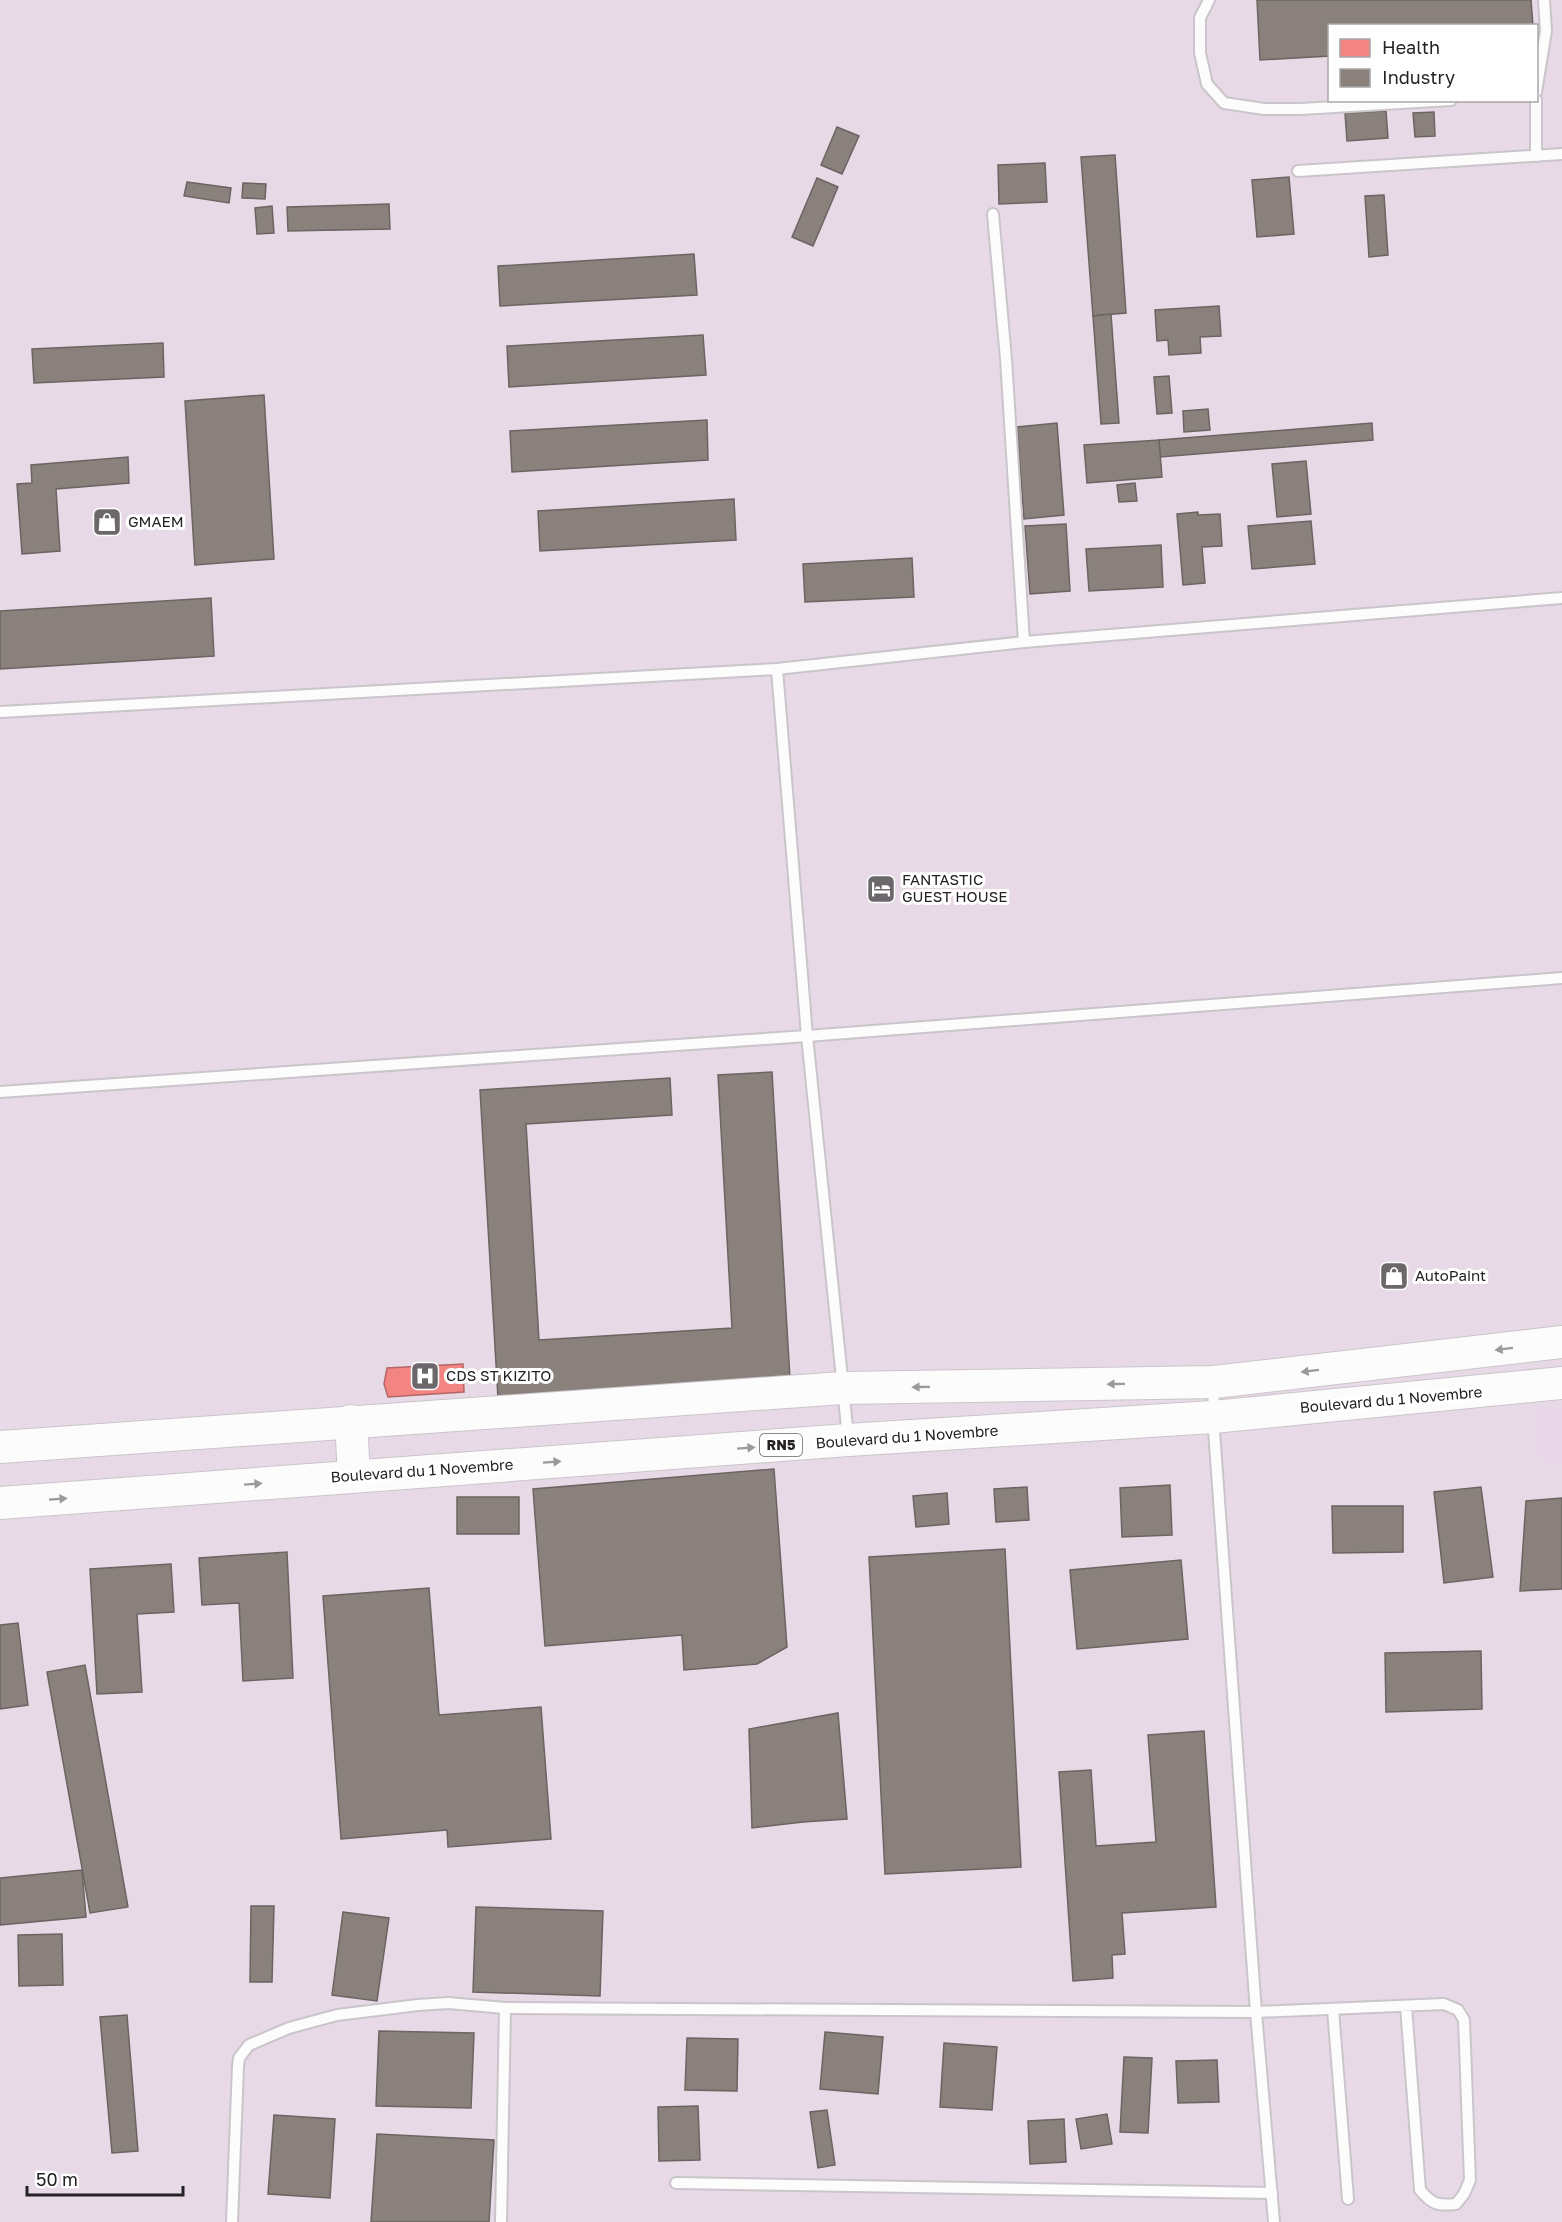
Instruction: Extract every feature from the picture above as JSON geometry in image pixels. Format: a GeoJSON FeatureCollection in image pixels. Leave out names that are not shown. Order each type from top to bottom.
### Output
{"type":"FeatureCollection","features":[{"type":"Feature","properties":{"kind":"main road"},"geometry":{"type":"LineString","coordinates":[[0,1447],[843,1388],[1214,1382],[1562,1342]]}},
{"type":"Feature","properties":{"kind":"main road","name":"Boulevard du 1 Novembre"},"geometry":{"type":"LineString","coordinates":[[0,1503],[848,1440],[1213,1417],[1562,1383]]}},
{"type":"Feature","properties":{"kind":"main road"},"geometry":{"type":"LineString","coordinates":[[351,1421],[354,1476]]}},
{"type":"Feature","properties":{"kind":"lane"},"geometry":{"type":"LineString","coordinates":[[1209,0],[1200,18],[1200,53],[1208,84],[1224,103],[1264,109],[1301,110],[1421,102]]}},
{"type":"Feature","properties":{"kind":"lane"},"geometry":{"type":"LineString","coordinates":[[1538,80],[1546,31],[1544,0]]}},
{"type":"Feature","properties":{"kind":"lane"},"geometry":{"type":"LineString","coordinates":[[1536,102],[1536,156]]}},
{"type":"Feature","properties":{"kind":"lane"},"geometry":{"type":"LineString","coordinates":[[1298,171],[1562,154]]}},
{"type":"Feature","properties":{"kind":"lane"},"geometry":{"type":"LineString","coordinates":[[993,214],[1006,359],[1024,642]]}},
{"type":"Feature","properties":{"kind":"lane"},"geometry":{"type":"LineString","coordinates":[[0,712],[777,669],[1024,642],[1562,598]]}},
{"type":"Feature","properties":{"kind":"lane"},"geometry":{"type":"LineString","coordinates":[[777,669],[807,1036],[848,1440]]}},
{"type":"Feature","properties":{"kind":"lane"},"geometry":{"type":"LineString","coordinates":[[0,1092],[807,1036],[1562,978]]}},
{"type":"Feature","properties":{"kind":"lane"},"geometry":{"type":"LineString","coordinates":[[1214,1382],[1213,1417],[1256,2012],[1274,2222]]}},
{"type":"Feature","properties":{"kind":"lane"},"geometry":{"type":"LineString","coordinates":[[232,2222],[238,2066],[239,2058],[249,2045],[289,2028],[337,2015],[448,2003],[505,2008],[1256,2012],[1444,2004],[1458,2010],[1464,2020],[1470,2180],[1464,2194],[1456,2204],[1444,2205],[1430,2202],[1420,2190],[1406,2006]]}},
{"type":"Feature","properties":{"kind":"lane"},"geometry":{"type":"LineString","coordinates":[[501,2222],[505,2008]]}},
{"type":"Feature","properties":{"kind":"lane"},"geometry":{"type":"LineString","coordinates":[[1333,2009],[1348,2199]]}},
{"type":"Feature","properties":{"kind":"lane"},"geometry":{"type":"LineString","coordinates":[[676,2183],[1272,2193]]}},
{"type":"Feature","properties":{"kind":"shaded area"},"geometry":{"type":"Polygon","coordinates":[[[0,0],[1562,0],[1562,2222],[0,2222],[0,0]]]}},
{"type":"Feature","properties":{"kind":"shaded area"},"geometry":{"type":"Polygon","coordinates":[[[1562,1408],[1562,1461],[1549,1462],[1539,1455],[1533,1411],[1562,1408]]]}},
{"type":"Feature","properties":{"kind":"building: Health","name":"CDS ST KIZITO"},"geometry":{"type":"Polygon","coordinates":[[[463,1364],[464,1392],[388,1397],[384,1384],[387,1368],[463,1364]]]}},
{"type":"Feature","properties":{"kind":"building: Industry"},"geometry":{"type":"Polygon","coordinates":[[[1257,0],[1531,0],[1533,24],[1328,24],[1328,56],[1260,60],[1257,0]]]}},
{"type":"Feature","properties":{"kind":"building: Industry"},"geometry":{"type":"Polygon","coordinates":[[[1386,111],[1388,138],[1347,141],[1345,113],[1386,111]]]}},
{"type":"Feature","properties":{"kind":"building: Industry"},"geometry":{"type":"Polygon","coordinates":[[[1434,112],[1435,136],[1415,137],[1413,113],[1434,112]]]}},
{"type":"Feature","properties":{"kind":"building: Industry"},"geometry":{"type":"Polygon","coordinates":[[[837,127],[859,136],[842,174],[821,165],[837,127]]]}},
{"type":"Feature","properties":{"kind":"building: Industry"},"geometry":{"type":"Polygon","coordinates":[[[1115,155],[1126,313],[1093,316],[1081,157],[1115,155]]]}},
{"type":"Feature","properties":{"kind":"building: Industry"},"geometry":{"type":"Polygon","coordinates":[[[1045,163],[1047,202],[999,204],[998,165],[1045,163]]]}},
{"type":"Feature","properties":{"kind":"building: Industry"},"geometry":{"type":"Polygon","coordinates":[[[1289,177],[1294,234],[1257,237],[1252,180],[1289,177]]]}},
{"type":"Feature","properties":{"kind":"building: Industry"},"geometry":{"type":"Polygon","coordinates":[[[817,178],[838,187],[813,246],[792,237],[817,178]]]}},
{"type":"Feature","properties":{"kind":"building: Industry"},"geometry":{"type":"Polygon","coordinates":[[[187,182],[231,188],[229,203],[184,196],[187,182]]]}},
{"type":"Feature","properties":{"kind":"building: Industry"},"geometry":{"type":"Polygon","coordinates":[[[243,183],[266,184],[265,199],[242,198],[243,183]]]}},
{"type":"Feature","properties":{"kind":"building: Industry"},"geometry":{"type":"Polygon","coordinates":[[[1384,195],[1388,255],[1369,257],[1365,196],[1384,195]]]}},
{"type":"Feature","properties":{"kind":"building: Industry"},"geometry":{"type":"Polygon","coordinates":[[[389,204],[390,229],[288,231],[287,207],[389,204]]]}},
{"type":"Feature","properties":{"kind":"building: Industry"},"geometry":{"type":"Polygon","coordinates":[[[272,206],[274,233],[257,234],[255,208],[272,206]]]}},
{"type":"Feature","properties":{"kind":"building: Industry"},"geometry":{"type":"Polygon","coordinates":[[[694,254],[697,295],[500,306],[498,266],[694,254]]]}},
{"type":"Feature","properties":{"kind":"building: Industry"},"geometry":{"type":"Polygon","coordinates":[[[1219,306],[1221,336],[1200,337],[1201,353],[1169,355],[1168,340],[1157,341],[1155,310],[1219,306]]]}},
{"type":"Feature","properties":{"kind":"building: Industry"},"geometry":{"type":"Polygon","coordinates":[[[1111,314],[1119,423],[1101,424],[1093,316],[1111,314]]]}},
{"type":"Feature","properties":{"kind":"building: Industry"},"geometry":{"type":"Polygon","coordinates":[[[703,335],[706,375],[509,387],[507,346],[703,335]]]}},
{"type":"Feature","properties":{"kind":"building: Industry"},"geometry":{"type":"Polygon","coordinates":[[[163,343],[164,377],[34,383],[32,349],[163,343]]]}},
{"type":"Feature","properties":{"kind":"building: Industry"},"geometry":{"type":"Polygon","coordinates":[[[1169,376],[1172,413],[1157,414],[1154,377],[1169,376]]]}},
{"type":"Feature","properties":{"kind":"building: Industry"},"geometry":{"type":"Polygon","coordinates":[[[264,395],[274,559],[195,565],[185,401],[264,395]]]}},
{"type":"Feature","properties":{"kind":"building: Industry"},"geometry":{"type":"Polygon","coordinates":[[[1208,409],[1210,430],[1184,432],[1183,411],[1208,409]]]}},
{"type":"Feature","properties":{"kind":"building: Industry"},"geometry":{"type":"Polygon","coordinates":[[[707,420],[708,460],[512,472],[510,431],[707,420]]]}},
{"type":"Feature","properties":{"kind":"building: Industry"},"geometry":{"type":"Polygon","coordinates":[[[1057,423],[1064,515],[1024,519],[1017,427],[1057,423]]]}},
{"type":"Feature","properties":{"kind":"building: Industry"},"geometry":{"type":"Polygon","coordinates":[[[1372,423],[1373,440],[1160,457],[1159,440],[1372,423]]]}},
{"type":"Feature","properties":{"kind":"building: Industry"},"geometry":{"type":"Polygon","coordinates":[[[1159,440],[1162,477],[1087,483],[1084,445],[1159,440]]]}},
{"type":"Feature","properties":{"kind":"building: Industry"},"geometry":{"type":"Polygon","coordinates":[[[128,457],[129,483],[56,489],[60,551],[22,554],[17,484],[32,483],[31,465],[128,457]]]}},
{"type":"Feature","properties":{"kind":"building: Industry"},"geometry":{"type":"Polygon","coordinates":[[[1306,461],[1311,514],[1277,517],[1272,464],[1306,461]]]}},
{"type":"Feature","properties":{"kind":"building: Industry"},"geometry":{"type":"Polygon","coordinates":[[[1135,483],[1137,501],[1119,502],[1117,485],[1135,483]]]}},
{"type":"Feature","properties":{"kind":"building: Industry"},"geometry":{"type":"Polygon","coordinates":[[[734,499],[736,540],[540,551],[538,511],[734,499]]]}},
{"type":"Feature","properties":{"kind":"building: Industry"},"geometry":{"type":"Polygon","coordinates":[[[1198,512],[1198,515],[1220,514],[1222,546],[1202,547],[1205,583],[1183,585],[1177,514],[1198,512]]]}},
{"type":"Feature","properties":{"kind":"building: Industry"},"geometry":{"type":"Polygon","coordinates":[[[1311,521],[1315,564],[1252,569],[1248,526],[1311,521]]]}},
{"type":"Feature","properties":{"kind":"building: Industry"},"geometry":{"type":"Polygon","coordinates":[[[1066,524],[1070,591],[1030,594],[1025,526],[1066,524]]]}},
{"type":"Feature","properties":{"kind":"building: Industry"},"geometry":{"type":"Polygon","coordinates":[[[1161,545],[1163,587],[1089,591],[1086,549],[1161,545]]]}},
{"type":"Feature","properties":{"kind":"building: Industry"},"geometry":{"type":"Polygon","coordinates":[[[912,558],[914,597],[805,602],[803,564],[912,558]]]}},
{"type":"Feature","properties":{"kind":"building: Industry"},"geometry":{"type":"Polygon","coordinates":[[[211,598],[214,656],[0,669],[0,611],[211,598]]]}},
{"type":"Feature","properties":{"kind":"building: Industry"},"geometry":{"type":"Polygon","coordinates":[[[772,1072],[790,1379],[498,1398],[480,1090],[670,1078],[672,1115],[526,1124],[539,1340],[732,1328],[718,1075],[772,1072]]]}},
{"type":"Feature","properties":{"kind":"building: Industry"},"geometry":{"type":"Polygon","coordinates":[[[774,1469],[787,1647],[757,1664],[684,1670],[682,1635],[545,1646],[533,1489],[774,1469]]]}},
{"type":"Feature","properties":{"kind":"building: Industry"},"geometry":{"type":"Polygon","coordinates":[[[1170,1485],[1172,1535],[1122,1537],[1120,1488],[1170,1485]]]}},
{"type":"Feature","properties":{"kind":"building: Industry"},"geometry":{"type":"Polygon","coordinates":[[[1027,1487],[1029,1520],[996,1522],[994,1489],[1027,1487]]]}},
{"type":"Feature","properties":{"kind":"building: Industry"},"geometry":{"type":"Polygon","coordinates":[[[1481,1487],[1493,1577],[1444,1583],[1434,1492],[1481,1487]]]}},
{"type":"Feature","properties":{"kind":"building: Industry"},"geometry":{"type":"Polygon","coordinates":[[[947,1493],[949,1524],[916,1527],[913,1496],[947,1493]]]}},
{"type":"Feature","properties":{"kind":"building: Industry"},"geometry":{"type":"Polygon","coordinates":[[[457,1497],[519,1497],[519,1534],[457,1534],[457,1497]]]}},
{"type":"Feature","properties":{"kind":"building: Industry"},"geometry":{"type":"Polygon","coordinates":[[[1562,1498],[1562,1589],[1520,1591],[1526,1501],[1562,1498]]]}},
{"type":"Feature","properties":{"kind":"building: Industry"},"geometry":{"type":"Polygon","coordinates":[[[1332,1506],[1403,1506],[1403,1552],[1333,1553],[1332,1506]]]}},
{"type":"Feature","properties":{"kind":"building: Industry"},"geometry":{"type":"Polygon","coordinates":[[[1005,1549],[1021,1867],[885,1874],[869,1557],[1005,1549]]]}},
{"type":"Feature","properties":{"kind":"building: Industry"},"geometry":{"type":"Polygon","coordinates":[[[287,1552],[293,1678],[243,1681],[239,1603],[202,1605],[199,1558],[287,1552]]]}},
{"type":"Feature","properties":{"kind":"building: Industry"},"geometry":{"type":"Polygon","coordinates":[[[1181,1560],[1188,1639],[1077,1649],[1070,1570],[1181,1560]]]}},
{"type":"Feature","properties":{"kind":"building: Industry"},"geometry":{"type":"Polygon","coordinates":[[[171,1564],[174,1612],[137,1614],[142,1692],[97,1694],[90,1569],[171,1564]]]}},
{"type":"Feature","properties":{"kind":"building: Industry"},"geometry":{"type":"Polygon","coordinates":[[[429,1588],[439,1715],[541,1707],[551,1839],[448,1847],[447,1830],[341,1839],[323,1596],[429,1588]]]}},
{"type":"Feature","properties":{"kind":"building: Industry"},"geometry":{"type":"Polygon","coordinates":[[[18,1623],[28,1705],[0,1709],[0,1625],[18,1623]]]}},
{"type":"Feature","properties":{"kind":"building: Industry"},"geometry":{"type":"Polygon","coordinates":[[[1481,1651],[1482,1709],[1386,1712],[1385,1653],[1481,1651]]]}},
{"type":"Feature","properties":{"kind":"building: Industry"},"geometry":{"type":"Polygon","coordinates":[[[85,1665],[128,1907],[90,1913],[47,1672],[85,1665]]]}},
{"type":"Feature","properties":{"kind":"building: Industry"},"geometry":{"type":"Polygon","coordinates":[[[838,1713],[847,1819],[752,1828],[749,1729],[838,1713]]]}},
{"type":"Feature","properties":{"kind":"building: Industry"},"geometry":{"type":"Polygon","coordinates":[[[1204,1731],[1216,1907],[1122,1913],[1125,1954],[1112,1955],[1113,1978],[1073,1981],[1059,1772],[1091,1770],[1096,1846],[1156,1842],[1148,1735],[1204,1731]]]}},
{"type":"Feature","properties":{"kind":"building: Industry"},"geometry":{"type":"Polygon","coordinates":[[[82,1870],[86,1917],[0,1925],[0,1878],[82,1870]]]}},
{"type":"Feature","properties":{"kind":"building: Industry"},"geometry":{"type":"Polygon","coordinates":[[[251,1906],[274,1906],[272,1982],[250,1982],[251,1906]]]}},
{"type":"Feature","properties":{"kind":"building: Industry"},"geometry":{"type":"Polygon","coordinates":[[[476,1907],[603,1911],[600,1996],[473,1992],[476,1907]]]}},
{"type":"Feature","properties":{"kind":"building: Industry"},"geometry":{"type":"Polygon","coordinates":[[[343,1912],[389,1918],[377,2001],[332,1995],[343,1912]]]}},
{"type":"Feature","properties":{"kind":"building: Industry"},"geometry":{"type":"Polygon","coordinates":[[[62,1934],[63,1985],[19,1986],[18,1935],[62,1934]]]}},
{"type":"Feature","properties":{"kind":"building: Industry"},"geometry":{"type":"Polygon","coordinates":[[[127,2015],[138,2151],[112,2153],[100,2017],[127,2015]]]}},
{"type":"Feature","properties":{"kind":"building: Industry"},"geometry":{"type":"Polygon","coordinates":[[[379,2031],[474,2033],[471,2108],[376,2106],[379,2031]]]}},
{"type":"Feature","properties":{"kind":"building: Industry"},"geometry":{"type":"Polygon","coordinates":[[[825,2032],[883,2037],[878,2094],[820,2089],[825,2032]]]}},
{"type":"Feature","properties":{"kind":"building: Industry"},"geometry":{"type":"Polygon","coordinates":[[[687,2038],[738,2039],[737,2091],[685,2090],[687,2038]]]}},
{"type":"Feature","properties":{"kind":"building: Industry"},"geometry":{"type":"Polygon","coordinates":[[[944,2043],[997,2047],[992,2110],[940,2107],[944,2043]]]}},
{"type":"Feature","properties":{"kind":"building: Industry"},"geometry":{"type":"Polygon","coordinates":[[[1124,2057],[1152,2058],[1148,2133],[1120,2132],[1124,2057]]]}},
{"type":"Feature","properties":{"kind":"building: Industry"},"geometry":{"type":"Polygon","coordinates":[[[1217,2060],[1219,2102],[1178,2103],[1176,2061],[1217,2060]]]}},
{"type":"Feature","properties":{"kind":"building: Industry"},"geometry":{"type":"Polygon","coordinates":[[[698,2106],[700,2160],[659,2161],[658,2107],[698,2106]]]}},
{"type":"Feature","properties":{"kind":"building: Industry"},"geometry":{"type":"Polygon","coordinates":[[[827,2110],[835,2165],[818,2168],[810,2112],[827,2110]]]}},
{"type":"Feature","properties":{"kind":"building: Industry"},"geometry":{"type":"Polygon","coordinates":[[[1107,2114],[1112,2144],[1081,2149],[1076,2119],[1107,2114]]]}},
{"type":"Feature","properties":{"kind":"building: Industry"},"geometry":{"type":"Polygon","coordinates":[[[274,2115],[335,2119],[330,2198],[268,2194],[274,2115]]]}},
{"type":"Feature","properties":{"kind":"building: Industry"},"geometry":{"type":"Polygon","coordinates":[[[1064,2119],[1066,2162],[1030,2164],[1028,2121],[1064,2119]]]}},
{"type":"Feature","properties":{"kind":"building: Industry"},"geometry":{"type":"Polygon","coordinates":[[[377,2134],[494,2140],[489,2222],[371,2222],[377,2134]]]}},
{"type":"Feature","properties":{"kind":"place","name":"GMAEM"},"geometry":{"type":"Point","coordinates":[107,522]}},
{"type":"Feature","properties":{"kind":"place","name":"FANTASTIC GUEST HOUSE"},"geometry":{"type":"Point","coordinates":[881,889]}},
{"type":"Feature","properties":{"kind":"place","name":"AutoPaint"},"geometry":{"type":"Point","coordinates":[1394,1276]}},
{"type":"Feature","properties":{"kind":"place","name":"CDS ST KIZITO"},"geometry":{"type":"Point","coordinates":[425,1376]}}]}
